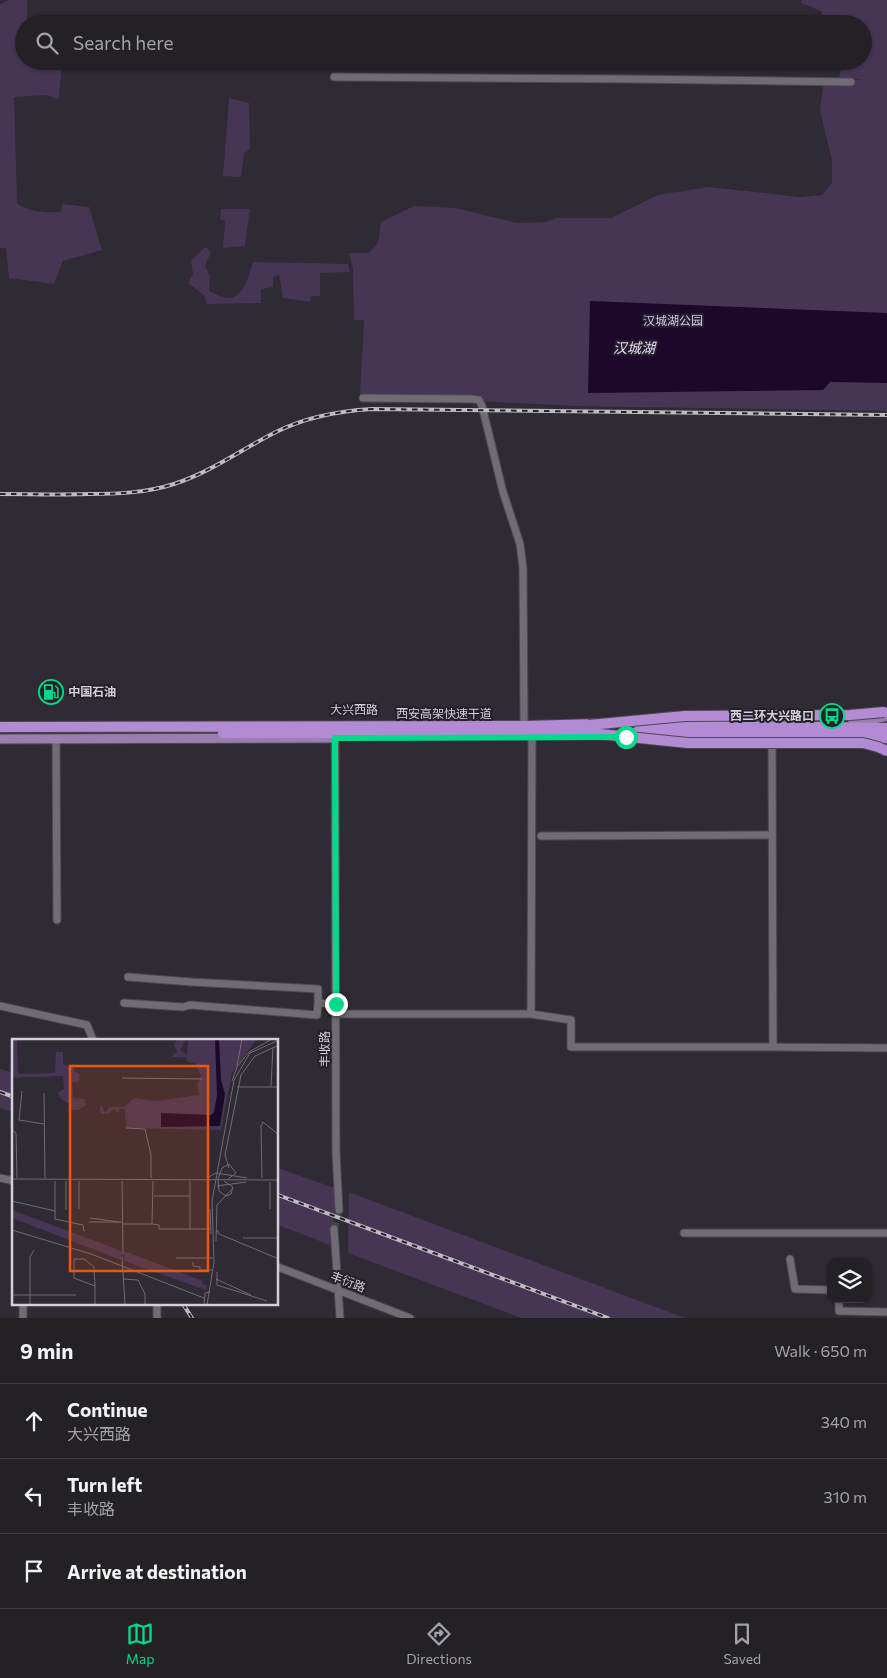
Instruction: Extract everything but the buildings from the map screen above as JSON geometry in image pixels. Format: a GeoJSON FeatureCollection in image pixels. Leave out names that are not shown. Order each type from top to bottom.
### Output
{"type":"FeatureCollection","features":[{"type":"Feature","properties":{"kind":"highway"},"geometry":{"type":"LineString","coordinates":[[590,729],[685,716],[850,715],[887,712]]}},
{"type":"Feature","properties":{"kind":"highway","name":"西安高架快速干道"},"geometry":{"type":"LineString","coordinates":[[0,734],[590,729],[671,724],[887,728]]}},
{"type":"Feature","properties":{"kind":"highway","name":"西安高架快速干道"},"geometry":{"type":"LineString","coordinates":[[0,727],[527,726],[887,738]]}},
{"type":"Feature","properties":{"kind":"highway"},"geometry":{"type":"LineString","coordinates":[[590,729],[688,743],[863,743],[878,747],[887,752]]}},
{"type":"Feature","properties":{"kind":"main road","name":"大兴西路"},"geometry":{"type":"LineString","coordinates":[[0,722],[719,721],[874,719],[887,716]]}},
{"type":"Feature","properties":{"kind":"main road"},"geometry":{"type":"LineString","coordinates":[[0,739],[887,738]]}},
{"type":"Feature","properties":{"kind":"street"},"geometry":{"type":"LineString","coordinates":[[334,77],[629,78],[851,82]]}},
{"type":"Feature","properties":{"kind":"street"},"geometry":{"type":"LineString","coordinates":[[363,398],[472,399],[479,400],[482,406],[503,492],[520,544],[524,568],[524,721]]}},
{"type":"Feature","properties":{"kind":"street"},"geometry":{"type":"LineString","coordinates":[[531,1014],[532,737]]}},
{"type":"Feature","properties":{"kind":"street","name":"丰收路"},"geometry":{"type":"LineString","coordinates":[[335,738],[336,1152],[339,1210]]}},
{"type":"Feature","properties":{"kind":"street"},"geometry":{"type":"LineString","coordinates":[[772,738],[773,1047]]}},
{"type":"Feature","properties":{"kind":"street"},"geometry":{"type":"LineString","coordinates":[[56,739],[57,920]]}},
{"type":"Feature","properties":{"kind":"street"},"geometry":{"type":"LineString","coordinates":[[541,836],[772,834]]}},
{"type":"Feature","properties":{"kind":"street"},"geometry":{"type":"LineString","coordinates":[[124,1003],[182,1007],[190,1005],[317,1014],[318,989],[128,977]]}},
{"type":"Feature","properties":{"kind":"street"},"geometry":{"type":"LineString","coordinates":[[318,1003],[336,1004]]}},
{"type":"Feature","properties":{"kind":"street"},"geometry":{"type":"LineString","coordinates":[[0,1006],[87,1025],[92,1039]]}},
{"type":"Feature","properties":{"kind":"street"},"geometry":{"type":"LineString","coordinates":[[336,1014],[531,1014],[571,1020],[571,1047],[887,1048]]}},
{"type":"Feature","properties":{"kind":"street"},"geometry":{"type":"LineString","coordinates":[[334,1229],[340,1318]]}},
{"type":"Feature","properties":{"kind":"street"},"geometry":{"type":"LineString","coordinates":[[684,1233],[887,1233]]}},
{"type":"Feature","properties":{"kind":"street"},"geometry":{"type":"LineString","coordinates":[[790,1259],[795,1289],[827,1290]]}},
{"type":"Feature","properties":{"kind":"street","name":"丰衍路"},"geometry":{"type":"LineString","coordinates":[[279,1267],[410,1318]]}},
{"type":"Feature","properties":{"kind":"street"},"geometry":{"type":"LineString","coordinates":[[839,1303],[839,1311],[887,1312]]}},
{"type":"Feature","properties":{"kind":"green space"},"geometry":{"type":"Polygon","coordinates":[[[9,0],[27,0],[27,15],[15,15],[15,70],[61,70],[59,99],[45,95],[14,97],[17,203],[31,210],[43,212],[60,212],[63,204],[89,207],[102,250],[63,261],[54,284],[9,278],[6,248],[0,248],[0,4],[9,0]]]}},
{"type":"Feature","properties":{"kind":"green space","name":"汉城湖公园"},"geometry":{"type":"Polygon","coordinates":[[[802,0],[887,0],[887,411],[574,406],[360,395],[364,320],[354,320],[353,270],[349,253],[369,253],[378,243],[381,222],[414,206],[455,208],[517,223],[546,222],[556,218],[611,218],[658,195],[708,187],[800,197],[822,195],[832,183],[832,160],[820,110],[824,80],[863,80],[839,77],[841,70],[872,70],[872,15],[822,15],[821,11],[801,3],[802,0]]]}},
{"type":"Feature","properties":{"kind":"green space"},"geometry":{"type":"Polygon","coordinates":[[[229,98],[249,103],[250,149],[244,153],[241,177],[223,176],[229,98]]]}},
{"type":"Feature","properties":{"kind":"green space"},"geometry":{"type":"Polygon","coordinates":[[[221,209],[250,209],[245,246],[223,248],[225,221],[220,219],[221,209]]]}},
{"type":"Feature","properties":{"kind":"green space"},"geometry":{"type":"Polygon","coordinates":[[[206,247],[211,252],[205,266],[210,276],[209,291],[226,298],[234,297],[242,290],[248,279],[253,262],[348,264],[350,272],[320,273],[320,296],[311,296],[310,302],[283,298],[279,275],[273,277],[273,287],[261,289],[261,303],[206,304],[205,296],[188,283],[193,274],[191,260],[206,247]]]}},
{"type":"Feature","properties":{"kind":"green space"},"geometry":{"type":"Polygon","coordinates":[[[0,1069],[12,1072],[12,1112],[0,1108],[0,1069]]]}},
{"type":"Feature","properties":{"kind":"green space"},"geometry":{"type":"Polygon","coordinates":[[[279,1168],[337,1189],[330,1245],[279,1225],[279,1168]]]}},
{"type":"Feature","properties":{"kind":"green space"},"geometry":{"type":"Polygon","coordinates":[[[349,1192],[685,1318],[522,1318],[348,1253],[349,1192]]]}},
{"type":"Feature","properties":{"kind":"water","name":"汉城湖"},"geometry":{"type":"Polygon","coordinates":[[[590,301],[887,313],[887,383],[830,382],[823,390],[588,393],[590,301]]]}},
{"type":"Feature","properties":{"kind":"tunnel"},"geometry":{"type":"LineString","coordinates":[[334,1229],[339,1210]]}},
{"type":"Feature","properties":{"kind":"railway"},"geometry":{"type":"LineString","coordinates":[[0,494],[110,494],[163,487],[201,473],[263,439],[299,422],[335,413],[360,410],[887,415]]}},
{"type":"Feature","properties":{"kind":"railway"},"geometry":{"type":"LineString","coordinates":[[0,1092],[12,1096]]}},
{"type":"Feature","properties":{"kind":"railway"},"geometry":{"type":"LineString","coordinates":[[279,1195],[608,1318]]}},
{"type":"Feature","properties":{"kind":"railway"},"geometry":{"type":"LineString","coordinates":[[184,1306],[192,1318]]}},
{"type":"Feature","properties":{"kind":"place","name":"中国石油"},"geometry":{"type":"Point","coordinates":[51,692]}},
{"type":"Feature","properties":{"kind":"place","name":"西二环大兴路口"},"geometry":{"type":"Point","coordinates":[832,716]}},
{"type":"Feature","properties":{"kind":"route"},"geometry":{"type":"LineString","coordinates":[[336,1004],[335,738],[626,737]]}}]}
